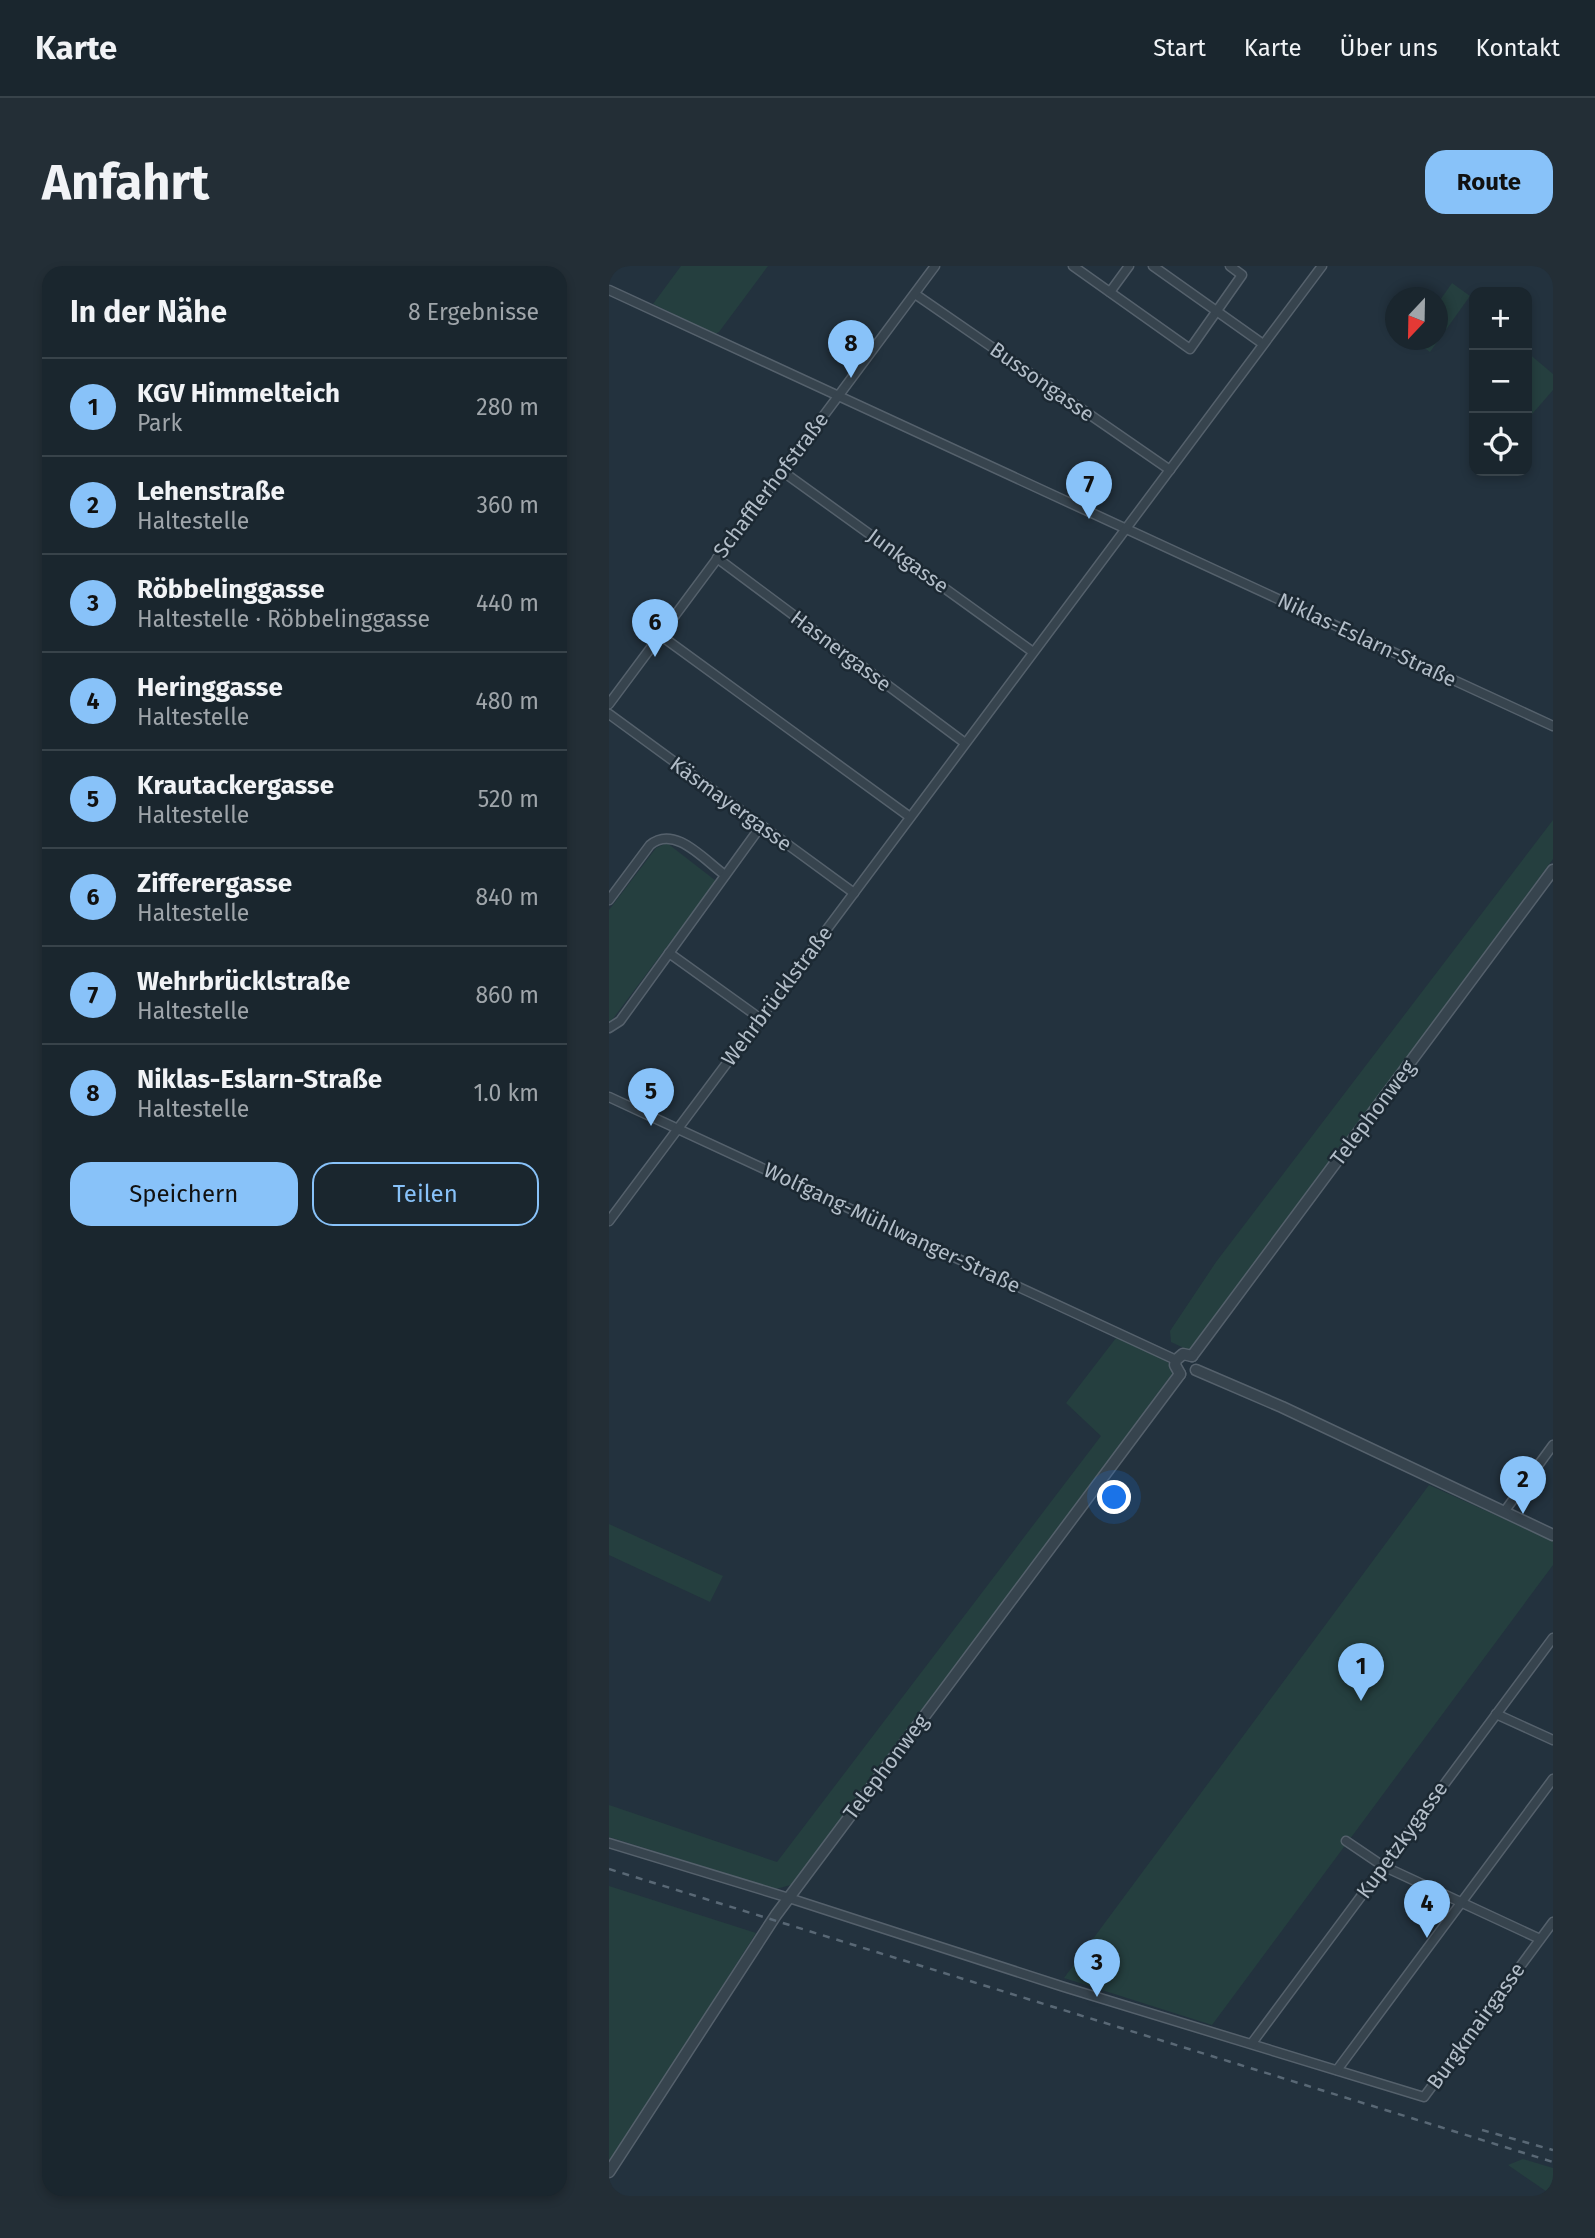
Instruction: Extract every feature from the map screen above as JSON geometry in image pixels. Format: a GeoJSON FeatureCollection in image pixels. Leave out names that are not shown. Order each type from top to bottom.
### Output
{"type":"FeatureCollection","features":[{"type":"Feature","properties":{"kind":"street","name":"Schafflerhofstraße"},"geometry":{"type":"LineString","coordinates":[[609,704],[935,266]]}},
{"type":"Feature","properties":{"kind":"street"},"geometry":{"type":"LineString","coordinates":[[1073,266],[1190,349],[1242,275],[1230,266]]}},
{"type":"Feature","properties":{"kind":"street"},"geometry":{"type":"LineString","coordinates":[[1109,292],[1129,266]]}},
{"type":"Feature","properties":{"kind":"street"},"geometry":{"type":"LineString","coordinates":[[1153,266],[1263,344]]}},
{"type":"Feature","properties":{"kind":"street","name":"Wehrbrücklstraße"},"geometry":{"type":"LineString","coordinates":[[609,1221],[1321,266]]}},
{"type":"Feature","properties":{"kind":"street","name":"Niklas-Eslarn-Straße"},"geometry":{"type":"LineString","coordinates":[[609,290],[1553,726]]}},
{"type":"Feature","properties":{"kind":"street","name":"Bussongasse"},"geometry":{"type":"LineString","coordinates":[[915,294],[1170,470]]}},
{"type":"Feature","properties":{"kind":"street","name":"Junkgasse"},"geometry":{"type":"LineString","coordinates":[[782,471],[1033,652]]}},
{"type":"Feature","properties":{"kind":"street","name":"Hasnergasse"},"geometry":{"type":"LineString","coordinates":[[716,558],[965,743]]}},
{"type":"Feature","properties":{"kind":"street"},"geometry":{"type":"LineString","coordinates":[[660,635],[910,817]]}},
{"type":"Feature","properties":{"kind":"street","name":"Käsmayergasse"},"geometry":{"type":"LineString","coordinates":[[609,714],[854,892]]}},
{"type":"Feature","properties":{"kind":"street"},"geometry":{"type":"LineString","coordinates":[[609,1028],[620,1021],[761,826]]}},
{"type":"Feature","properties":{"kind":"street"},"geometry":{"type":"LineString","coordinates":[[609,900],[656,840],[677,839],[725,876]]}},
{"type":"Feature","properties":{"kind":"street","name":"Telephonweg"},"geometry":{"type":"LineString","coordinates":[[1192,1356],[1553,870]]}},
{"type":"Feature","properties":{"kind":"street"},"geometry":{"type":"LineString","coordinates":[[669,953],[761,1019]]}},
{"type":"Feature","properties":{"kind":"street","name":"Wolfgang-Mühlwanger-Straße"},"geometry":{"type":"LineString","coordinates":[[609,1097],[1176,1360]]}},
{"type":"Feature","properties":{"kind":"street"},"geometry":{"type":"LineString","coordinates":[[1183,1354],[1192,1356],[1197,1362],[1196,1370],[1191,1375],[1179,1374],[1176,1360],[1183,1354]]}},
{"type":"Feature","properties":{"kind":"street"},"geometry":{"type":"LineString","coordinates":[[1196,1370],[1282,1407],[1553,1535]]}},
{"type":"Feature","properties":{"kind":"street","name":"Telephonweg"},"geometry":{"type":"LineString","coordinates":[[609,2172],[754,1947],[789,1898],[1179,1374]]}},
{"type":"Feature","properties":{"kind":"street"},"geometry":{"type":"LineString","coordinates":[[1504,1512],[1553,1444]]}},
{"type":"Feature","properties":{"kind":"street","name":"Kupetzkygasse"},"geometry":{"type":"LineString","coordinates":[[1252,2043],[1553,1638]]}},
{"type":"Feature","properties":{"kind":"street"},"geometry":{"type":"LineString","coordinates":[[1496,1714],[1553,1740]]}},
{"type":"Feature","properties":{"kind":"street"},"geometry":{"type":"LineString","coordinates":[[609,1843],[1337,2070],[1553,1779]]}},
{"type":"Feature","properties":{"kind":"street"},"geometry":{"type":"LineString","coordinates":[[1346,1841],[1383,1866],[1540,1939]]}},
{"type":"Feature","properties":{"kind":"street","name":"Burgkmairgasse"},"geometry":{"type":"LineString","coordinates":[[1337,2070],[1423,2097],[1553,1922]]}},
{"type":"Feature","properties":{"kind":"green space"},"geometry":{"type":"Polygon","coordinates":[[[681,266],[768,266],[715,334],[653,304],[681,266]]]}},
{"type":"Feature","properties":{"kind":"green space"},"geometry":{"type":"Polygon","coordinates":[[[1452,283],[1469,297],[1448,327],[1448,289],[1452,283]]]}},
{"type":"Feature","properties":{"kind":"green space"},"geometry":{"type":"Polygon","coordinates":[[[1532,356],[1553,374],[1553,390],[1532,414],[1532,356]]]}},
{"type":"Feature","properties":{"kind":"green space"},"geometry":{"type":"Polygon","coordinates":[[[1553,820],[1553,859],[1193,1348],[1188,1350],[1171,1342],[1170,1331],[1216,1262],[1553,820]]]}},
{"type":"Feature","properties":{"kind":"green space"},"geometry":{"type":"Polygon","coordinates":[[[667,843],[716,881],[609,1024],[609,910],[656,848],[667,843]]]}},
{"type":"Feature","properties":{"kind":"green space"},"geometry":{"type":"Polygon","coordinates":[[[1116,1338],[1164,1359],[1170,1364],[1172,1374],[794,1884],[776,1889],[609,1837],[609,1805],[777,1862],[1101,1436],[1066,1403],[1116,1338]]]}},
{"type":"Feature","properties":{"kind":"green space"},"geometry":{"type":"Polygon","coordinates":[[[1429,1485],[1553,1541],[1553,1565],[1212,2025],[1064,1978],[1429,1485]]]}},
{"type":"Feature","properties":{"kind":"green space"},"geometry":{"type":"Polygon","coordinates":[[[609,1524],[723,1576],[710,1602],[609,1555],[609,1524]]]}},
{"type":"Feature","properties":{"kind":"green space"},"geometry":{"type":"Polygon","coordinates":[[[609,1886],[756,1933],[609,2165],[609,1886]]]}},
{"type":"Feature","properties":{"kind":"green space"},"geometry":{"type":"Polygon","coordinates":[[[1523,2159],[1553,2168],[1553,2196],[1508,2165],[1523,2159]]]}},
{"type":"Feature","properties":{"kind":"railway"},"geometry":{"type":"LineString","coordinates":[[609,1869],[1553,2162]]}},
{"type":"Feature","properties":{"kind":"railway"},"geometry":{"type":"LineString","coordinates":[[1482,2130],[1553,2150]]}},
{"type":"Feature","properties":{"kind":"place","name":"Niklas-Eslarn-Straße"},"geometry":{"type":"Point","coordinates":[851,378]}},
{"type":"Feature","properties":{"kind":"place","name":"Wehrbrücklstraße"},"geometry":{"type":"Point","coordinates":[1089,519]}},
{"type":"Feature","properties":{"kind":"place","name":"Zifferergasse"},"geometry":{"type":"Point","coordinates":[655,657]}},
{"type":"Feature","properties":{"kind":"place","name":"Krautackergasse"},"geometry":{"type":"Point","coordinates":[651,1126]}},
{"type":"Feature","properties":{"kind":"place","name":"Lehenstraße"},"geometry":{"type":"Point","coordinates":[1523,1514]}},
{"type":"Feature","properties":{"kind":"place","name":"KGV Himmelteich"},"geometry":{"type":"Point","coordinates":[1361,1701]}},
{"type":"Feature","properties":{"kind":"place","name":"Heringgasse"},"geometry":{"type":"Point","coordinates":[1427,1938]}},
{"type":"Feature","properties":{"kind":"place","name":"Röbbelinggasse"},"geometry":{"type":"Point","coordinates":[1097,1997]}}]}
